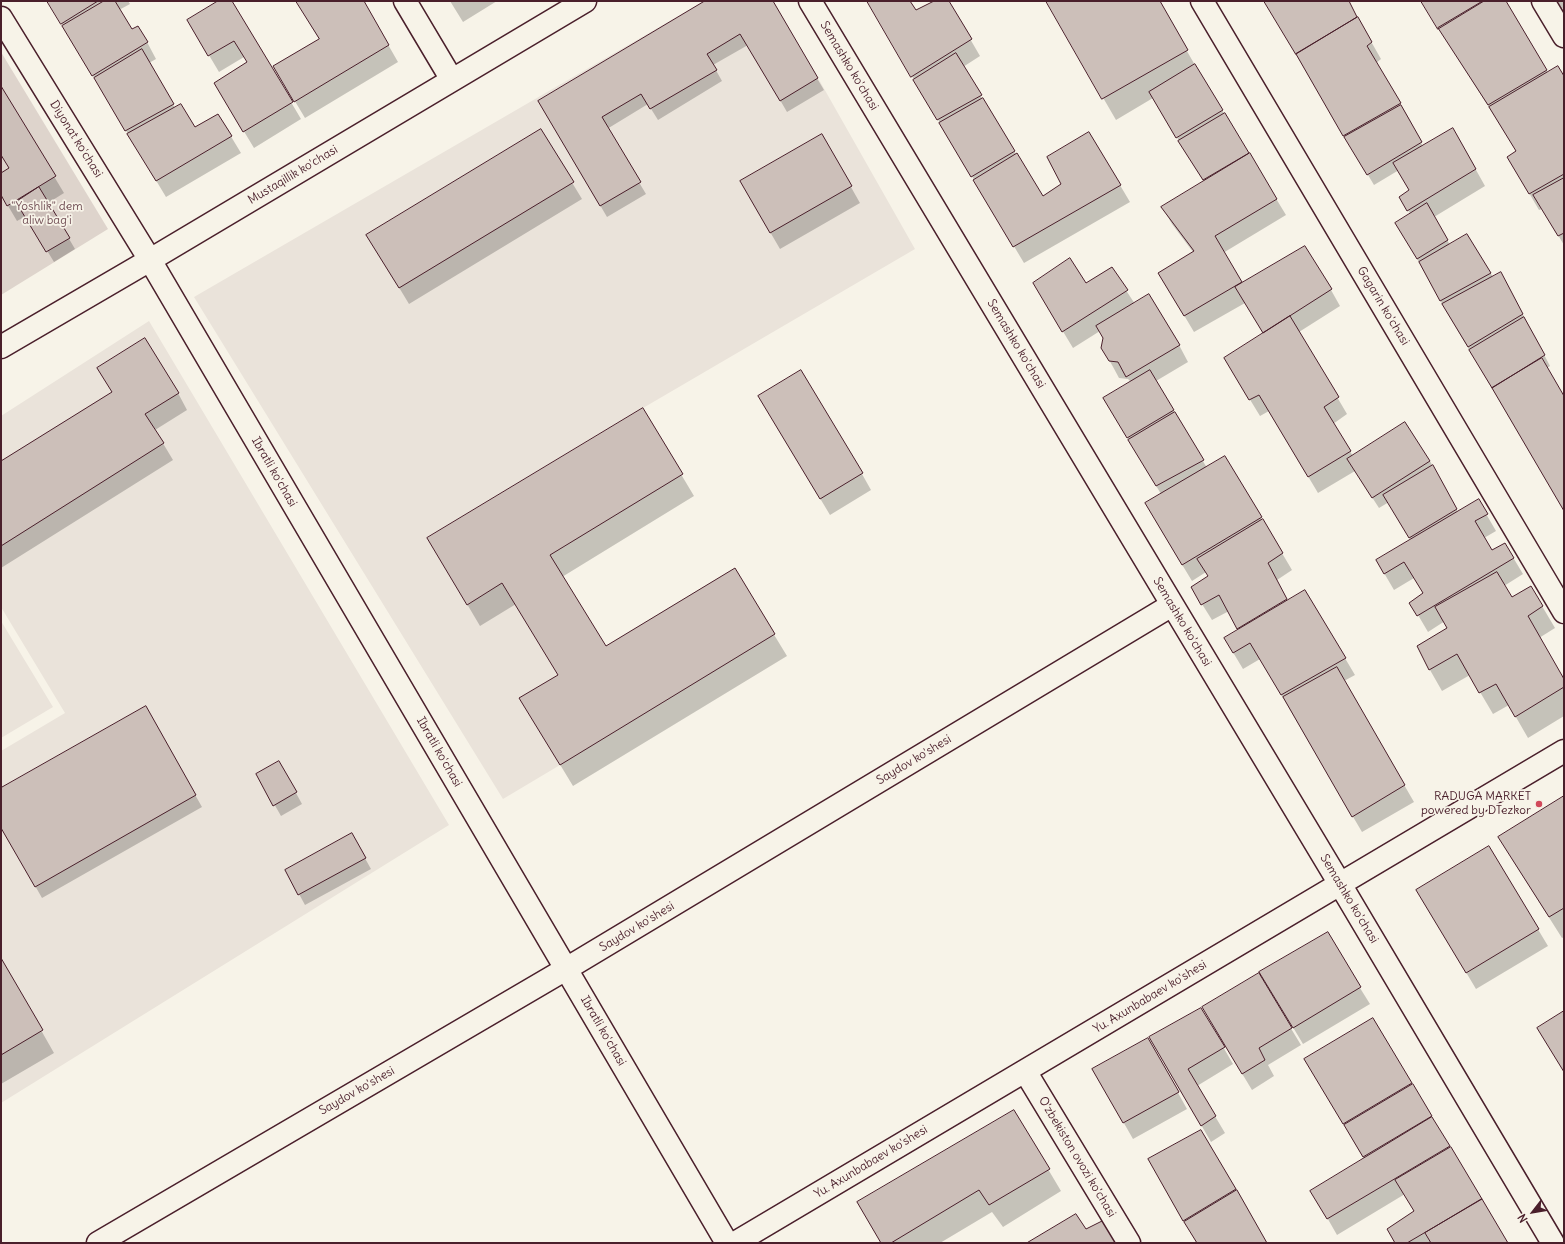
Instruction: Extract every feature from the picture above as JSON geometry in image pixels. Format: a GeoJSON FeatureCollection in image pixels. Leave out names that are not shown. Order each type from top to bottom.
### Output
{"type":"FeatureCollection","features":[{"type":"Feature","properties":{"kind":"street"},"geometry":{"type":"LineString","coordinates":[[406,1],[452,80]]}},
{"type":"Feature","properties":{"kind":"street","name":"Mustaqillik ko'chasi"},"geometry":{"type":"LineString","coordinates":[[1,347],[585,1]]}},
{"type":"Feature","properties":{"kind":"street","name":"Semashko ko'chasi"},"geometry":{"type":"LineString","coordinates":[[810,1],[1340,884],[1553,1243]]}},
{"type":"Feature","properties":{"kind":"street","name":"Gagarin ko'chasi"},"geometry":{"type":"LineString","coordinates":[[1202,1],[1564,612]]}},
{"type":"Feature","properties":{"kind":"street"},"geometry":{"type":"LineString","coordinates":[[1543,1],[1564,36]]}},
{"type":"Feature","properties":{"kind":"street","name":"Diyonat ko'chasi"},"geometry":{"type":"LineString","coordinates":[[1,18],[150,260]]}},
{"type":"Feature","properties":{"kind":"street","name":"Ibratli ko'chasi"},"geometry":{"type":"LineString","coordinates":[[150,260],[727,1243]]}},
{"type":"Feature","properties":{"kind":"street","name":"Saydov ko'shesi"},"geometry":{"type":"LineString","coordinates":[[98,1243],[566,969],[1172,605]]}},
{"type":"Feature","properties":{"kind":"street","name":"Yu. Axunbabaev ko'shesi"},"geometry":{"type":"LineString","coordinates":[[735,1243],[1564,751]]}},
{"type":"Feature","properties":{"kind":"street","name":"O'zbekiston ovozi ko'chasi"},"geometry":{"type":"LineString","coordinates":[[1025,1071],[1129,1243]]}},
{"type":"Feature","properties":{"kind":"shaded area"},"geometry":{"type":"Polygon","coordinates":[[[704,1],[773,1],[915,249],[643,408],[427,538],[467,605],[502,583],[558,675],[519,698],[560,765],[503,799],[194,297],[704,1]]]}},
{"type":"Feature","properties":{"kind":"shaded area"},"geometry":{"type":"Polygon","coordinates":[[[149,321],[449,825],[1,1103],[1,751],[65,713],[1,607],[1,416],[149,321]]]}},
{"type":"Feature","properties":{"kind":"shaded area"},"geometry":{"type":"Polygon","coordinates":[[[1,621],[53,707],[1,738],[1,621]]]}},
{"type":"Feature","properties":{"kind":"green space","name":"\"Yoshlik\" dem aliw bag'i"},"geometry":{"type":"Polygon","coordinates":[[[1,52],[108,229],[1,295],[1,52]]]}},
{"type":"Feature","properties":{"kind":"building"},"geometry":{"type":"Polygon","coordinates":[[[47,1],[98,1],[61,24],[47,1]]]}},
{"type":"Feature","properties":{"kind":"building"},"geometry":{"type":"Polygon","coordinates":[[[104,1],[115,1],[132,29],[138,26],[148,42],[92,76],[62,26],[104,1]]]}},
{"type":"Feature","properties":{"kind":"building"},"geometry":{"type":"Polygon","coordinates":[[[218,1],[232,1],[293,102],[243,132],[214,83],[247,62],[234,41],[208,56],[187,20],[218,1]]]}},
{"type":"Feature","properties":{"kind":"building"},"geometry":{"type":"Polygon","coordinates":[[[296,1],[364,1],[389,45],[294,102],[273,66],[319,39],[296,1]]]}},
{"type":"Feature","properties":{"kind":"building"},"geometry":{"type":"Polygon","coordinates":[[[705,1],[773,1],[818,78],[780,101],[740,34],[707,54],[717,70],[650,109],[641,94],[602,117],[641,182],[600,206],[538,101],[705,1]]]}},
{"type":"Feature","properties":{"kind":"building"},"geometry":{"type":"Polygon","coordinates":[[[867,1],[910,1],[916,10],[934,1],[949,1],[972,39],[911,77],[867,1]]]}},
{"type":"Feature","properties":{"kind":"building"},"geometry":{"type":"Polygon","coordinates":[[[1046,1],[1160,1],[1188,50],[1102,99],[1046,1]]]}},
{"type":"Feature","properties":{"kind":"building"},"geometry":{"type":"Polygon","coordinates":[[[1264,1],[1349,1],[1357,17],[1296,54],[1264,1]]]}},
{"type":"Feature","properties":{"kind":"building"},"geometry":{"type":"Polygon","coordinates":[[[1421,1],[1484,1],[1438,29],[1421,1]]]}},
{"type":"Feature","properties":{"kind":"building"},"geometry":{"type":"Polygon","coordinates":[[[1483,1],[1506,1],[1547,70],[1488,105],[1438,28],[1483,1]]]}},
{"type":"Feature","properties":{"kind":"building"},"geometry":{"type":"Polygon","coordinates":[[[1358,17],[1372,42],[1367,46],[1401,103],[1343,136],[1296,54],[1358,17]]]}},
{"type":"Feature","properties":{"kind":"building"},"geometry":{"type":"Polygon","coordinates":[[[142,49],[174,104],[125,131],[94,78],[142,49]]]}},
{"type":"Feature","properties":{"kind":"building"},"geometry":{"type":"Polygon","coordinates":[[[956,53],[982,95],[937,120],[913,80],[956,53]]]}},
{"type":"Feature","properties":{"kind":"building"},"geometry":{"type":"Polygon","coordinates":[[[1195,64],[1223,110],[1176,138],[1149,92],[1195,64]]]}},
{"type":"Feature","properties":{"kind":"building"},"geometry":{"type":"Polygon","coordinates":[[[1558,66],[1564,76],[1564,174],[1529,194],[1507,157],[1516,151],[1489,107],[1558,66]]]}},
{"type":"Feature","properties":{"kind":"building"},"geometry":{"type":"Polygon","coordinates":[[[1,86],[56,176],[7,206],[1,195],[1,173],[9,168],[1,155],[1,86]]]}},
{"type":"Feature","properties":{"kind":"building"},"geometry":{"type":"Polygon","coordinates":[[[983,98],[1015,151],[971,177],[939,123],[983,98]]]}},
{"type":"Feature","properties":{"kind":"building"},"geometry":{"type":"Polygon","coordinates":[[[181,104],[195,127],[218,114],[232,136],[156,181],[127,134],[181,104]]]}},
{"type":"Feature","properties":{"kind":"building"},"geometry":{"type":"Polygon","coordinates":[[[1401,105],[1422,142],[1367,175],[1344,137],[1401,105]]]}},
{"type":"Feature","properties":{"kind":"building"},"geometry":{"type":"Polygon","coordinates":[[[1225,113],[1249,153],[1203,180],[1178,141],[1225,113]]]}},
{"type":"Feature","properties":{"kind":"building"},"geometry":{"type":"Polygon","coordinates":[[[1453,128],[1476,169],[1407,211],[1399,197],[1409,190],[1393,163],[1453,128]]]}},
{"type":"Feature","properties":{"kind":"building"},"geometry":{"type":"Polygon","coordinates":[[[541,129],[574,182],[399,288],[366,235],[541,129]]]}},
{"type":"Feature","properties":{"kind":"building"},"geometry":{"type":"Polygon","coordinates":[[[1089,132],[1121,185],[1013,247],[973,180],[1017,153],[1043,196],[1061,184],[1047,157],[1089,132]]]}},
{"type":"Feature","properties":{"kind":"building"},"geometry":{"type":"Polygon","coordinates":[[[822,134],[852,186],[770,233],[740,181],[822,134]]]}},
{"type":"Feature","properties":{"kind":"building"},"geometry":{"type":"Polygon","coordinates":[[[1250,153],[1277,199],[1215,236],[1242,282],[1184,316],[1158,273],[1194,251],[1161,207],[1250,153]]]}},
{"type":"Feature","properties":{"kind":"building"},"geometry":{"type":"Polygon","coordinates":[[[1564,178],[1564,233],[1558,236],[1533,195],[1564,178]]]}},
{"type":"Feature","properties":{"kind":"building"},"geometry":{"type":"Polygon","coordinates":[[[39,187],[70,238],[46,252],[16,202],[39,187]]]}},
{"type":"Feature","properties":{"kind":"building"},"geometry":{"type":"Polygon","coordinates":[[[1427,203],[1448,240],[1417,259],[1395,223],[1427,203]]]}},
{"type":"Feature","properties":{"kind":"building"},"geometry":{"type":"Polygon","coordinates":[[[1467,234],[1491,273],[1440,301],[1419,262],[1467,234]]]}},
{"type":"Feature","properties":{"kind":"building"},"geometry":{"type":"Polygon","coordinates":[[[1305,246],[1332,289],[1263,333],[1235,287],[1305,246]]]}},
{"type":"Feature","properties":{"kind":"building"},"geometry":{"type":"Polygon","coordinates":[[[1070,258],[1086,283],[1112,267],[1128,290],[1062,332],[1033,283],[1070,258]]]}},
{"type":"Feature","properties":{"kind":"building"},"geometry":{"type":"Polygon","coordinates":[[[1501,272],[1523,314],[1468,347],[1442,304],[1501,272]]]}},
{"type":"Feature","properties":{"kind":"building"},"geometry":{"type":"Polygon","coordinates":[[[1149,294],[1180,345],[1126,377],[1118,362],[1109,361],[1101,348],[1103,338],[1096,326],[1149,294]]]}},
{"type":"Feature","properties":{"kind":"building"},"geometry":{"type":"Polygon","coordinates":[[[1290,316],[1339,397],[1324,407],[1351,451],[1308,477],[1259,395],[1249,400],[1224,358],[1290,316]]]}},
{"type":"Feature","properties":{"kind":"building"},"geometry":{"type":"Polygon","coordinates":[[[1524,317],[1545,355],[1492,388],[1469,350],[1524,317]]]}},
{"type":"Feature","properties":{"kind":"building"},"geometry":{"type":"Polygon","coordinates":[[[145,338],[179,393],[145,414],[164,443],[1,546],[1,461],[112,392],[97,368],[145,338]]]}},
{"type":"Feature","properties":{"kind":"building"},"geometry":{"type":"Polygon","coordinates":[[[1542,358],[1564,396],[1564,511],[1492,388],[1542,358]]]}},
{"type":"Feature","properties":{"kind":"building"},"geometry":{"type":"Polygon","coordinates":[[[801,370],[863,473],[820,499],[758,396],[801,370]]]}},
{"type":"Feature","properties":{"kind":"building"},"geometry":{"type":"Polygon","coordinates":[[[1150,370],[1174,410],[1127,438],[1103,398],[1150,370]]]}},
{"type":"Feature","properties":{"kind":"building"},"geometry":{"type":"Polygon","coordinates":[[[643,408],[683,474],[550,555],[606,646],[735,568],[775,634],[560,765],[519,698],[558,675],[502,583],[467,605],[427,538],[643,408]]]}},
{"type":"Feature","properties":{"kind":"building"},"geometry":{"type":"Polygon","coordinates":[[[1175,412],[1204,460],[1156,486],[1128,440],[1175,412]]]}},
{"type":"Feature","properties":{"kind":"building"},"geometry":{"type":"Polygon","coordinates":[[[1405,422],[1430,461],[1372,498],[1347,459],[1405,422]]]}},
{"type":"Feature","properties":{"kind":"building"},"geometry":{"type":"Polygon","coordinates":[[[1225,456],[1262,517],[1182,565],[1145,503],[1225,456]]]}},
{"type":"Feature","properties":{"kind":"building"},"geometry":{"type":"Polygon","coordinates":[[[1433,465],[1457,509],[1409,538],[1383,495],[1433,465]]]}},
{"type":"Feature","properties":{"kind":"building"},"geometry":{"type":"Polygon","coordinates":[[[1479,499],[1488,514],[1475,521],[1492,550],[1505,543],[1514,558],[1417,616],[1409,603],[1423,593],[1404,562],[1384,574],[1376,560],[1479,499]]]}},
{"type":"Feature","properties":{"kind":"building"},"geometry":{"type":"Polygon","coordinates":[[[1263,519],[1283,553],[1268,563],[1287,599],[1237,629],[1219,595],[1201,605],[1191,587],[1208,576],[1197,559],[1263,519]]]}},
{"type":"Feature","properties":{"kind":"building"},"geometry":{"type":"Polygon","coordinates":[[[1497,572],[1512,597],[1531,586],[1543,606],[1528,616],[1564,679],[1564,687],[1515,717],[1496,684],[1479,693],[1457,654],[1429,670],[1417,646],[1447,628],[1435,607],[1497,572]]]}},
{"type":"Feature","properties":{"kind":"building"},"geometry":{"type":"Polygon","coordinates":[[[1305,590],[1346,658],[1281,695],[1250,643],[1233,653],[1224,638],[1305,590]]]}},
{"type":"Feature","properties":{"kind":"building"},"geometry":{"type":"Polygon","coordinates":[[[1337,667],[1405,785],[1352,817],[1283,697],[1337,667]]]}},
{"type":"Feature","properties":{"kind":"building"},"geometry":{"type":"Polygon","coordinates":[[[146,706],[196,795],[35,887],[1,828],[1,788],[146,706]]]}},
{"type":"Feature","properties":{"kind":"building"},"geometry":{"type":"Polygon","coordinates":[[[279,761],[297,792],[273,806],[256,774],[279,761]]]}},
{"type":"Feature","properties":{"kind":"building"},"geometry":{"type":"Polygon","coordinates":[[[1564,796],[1564,908],[1549,917],[1498,837],[1564,796]]]}},
{"type":"Feature","properties":{"kind":"building"},"geometry":{"type":"Polygon","coordinates":[[[352,833],[366,858],[298,895],[285,870],[352,833]]]}},
{"type":"Feature","properties":{"kind":"building"},"geometry":{"type":"Polygon","coordinates":[[[1489,846],[1539,929],[1466,973],[1416,890],[1489,846]]]}},
{"type":"Feature","properties":{"kind":"building"},"geometry":{"type":"Polygon","coordinates":[[[1328,932],[1361,987],[1293,1028],[1259,972],[1328,932]]]}},
{"type":"Feature","properties":{"kind":"building"},"geometry":{"type":"Polygon","coordinates":[[[1,958],[43,1030],[1,1055],[1,958]]]}},
{"type":"Feature","properties":{"kind":"building"},"geometry":{"type":"Polygon","coordinates":[[[1259,973],[1292,1028],[1259,1048],[1265,1060],[1242,1074],[1202,1007],[1259,973]]]}},
{"type":"Feature","properties":{"kind":"building"},"geometry":{"type":"Polygon","coordinates":[[[1201,1008],[1225,1047],[1188,1069],[1216,1116],[1201,1126],[1149,1037],[1201,1008]]]}},
{"type":"Feature","properties":{"kind":"building"},"geometry":{"type":"Polygon","coordinates":[[[1564,1011],[1564,1072],[1537,1028],[1564,1011]]]}},
{"type":"Feature","properties":{"kind":"building"},"geometry":{"type":"Polygon","coordinates":[[[1373,1018],[1412,1083],[1343,1124],[1304,1059],[1373,1018]]]}},
{"type":"Feature","properties":{"kind":"building"},"geometry":{"type":"Polygon","coordinates":[[[1148,1038],[1179,1092],[1123,1123],[1092,1069],[1148,1038]]]}},
{"type":"Feature","properties":{"kind":"building"},"geometry":{"type":"Polygon","coordinates":[[[1413,1084],[1432,1116],[1363,1157],[1344,1125],[1413,1084]]]}},
{"type":"Feature","properties":{"kind":"building"},"geometry":{"type":"Polygon","coordinates":[[[1014,1110],[1050,1169],[989,1205],[979,1190],[891,1243],[881,1243],[857,1202],[1014,1110]]]}},
{"type":"Feature","properties":{"kind":"building"},"geometry":{"type":"Polygon","coordinates":[[[1432,1117],[1450,1146],[1327,1219],[1310,1191],[1432,1117]]]}},
{"type":"Feature","properties":{"kind":"building"},"geometry":{"type":"Polygon","coordinates":[[[1201,1130],[1236,1189],[1183,1221],[1148,1159],[1201,1130]]]}},
{"type":"Feature","properties":{"kind":"building"},"geometry":{"type":"Polygon","coordinates":[[[1451,1147],[1482,1199],[1407,1243],[1395,1243],[1387,1229],[1414,1211],[1395,1180],[1451,1147]]]}},
{"type":"Feature","properties":{"kind":"building"},"geometry":{"type":"Polygon","coordinates":[[[1237,1190],[1267,1243],[1197,1243],[1184,1222],[1237,1190]]]}},
{"type":"Feature","properties":{"kind":"building"},"geometry":{"type":"Polygon","coordinates":[[[1482,1199],[1508,1243],[1431,1243],[1425,1233],[1482,1199]]]}},
{"type":"Feature","properties":{"kind":"building"},"geometry":{"type":"Polygon","coordinates":[[[1076,1214],[1086,1229],[1104,1220],[1116,1241],[1113,1243],[1027,1243],[1076,1214]]]}},
{"type":"Feature","properties":{"kind":"place","name":"RADUGA MARKET powered by DTezkor"},"geometry":{"type":"Point","coordinates":[1539,804]}}]}
